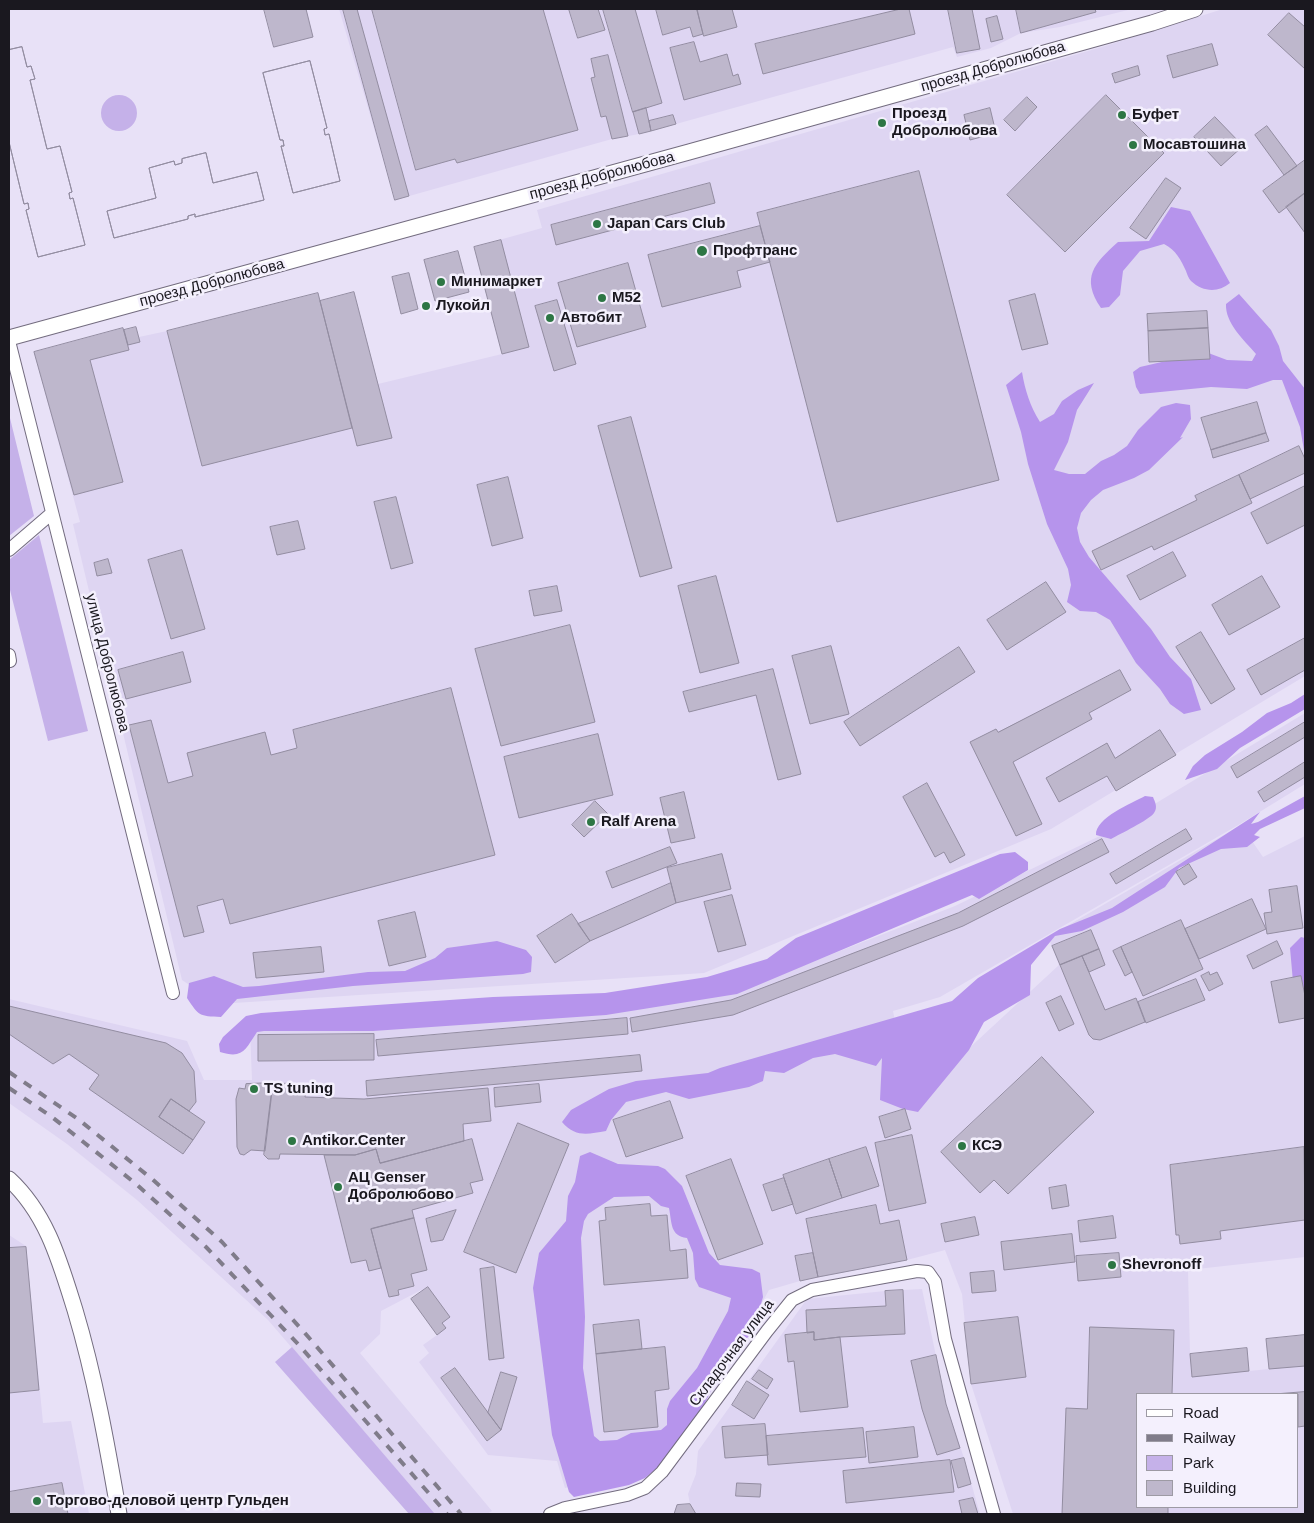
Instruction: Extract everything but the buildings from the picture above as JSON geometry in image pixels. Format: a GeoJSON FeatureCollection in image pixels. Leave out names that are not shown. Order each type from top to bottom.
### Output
{"type":"FeatureCollection","features":[{"type":"Feature","properties":{"kind":"street","name":"проезд Добролюбова"},"geometry":{"type":"LineString","coordinates":[[9,340],[680,155],[1152,23],[1195,9]]}},
{"type":"Feature","properties":{"kind":"street","name":"улица Добролюбова"},"geometry":{"type":"LineString","coordinates":[[9,340],[173,993]]}},
{"type":"Feature","properties":{"kind":"street"},"geometry":{"type":"LineString","coordinates":[[9,550],[52,513]]}},
{"type":"Feature","properties":{"kind":"street"},"geometry":{"type":"LineString","coordinates":[[11,1181],[34,1208],[48,1231],[64,1273],[97,1394],[119,1514]]}},
{"type":"Feature","properties":{"kind":"street","name":"Складочная улица"},"geometry":{"type":"LineString","coordinates":[[550,1514],[565,1508],[627,1495],[645,1488],[662,1472],[792,1300],[812,1290],[917,1271],[928,1272],[935,1282],[945,1339],[994,1514]]}},
{"type":"Feature","properties":{"kind":"shaded area"},"geometry":{"type":"Polygon","coordinates":[[[339,9],[1132,9],[1060,27],[1021,33],[991,48],[957,57],[953,47],[395,200],[339,9]]]}},
{"type":"Feature","properties":{"kind":"shaded area"},"geometry":{"type":"Polygon","coordinates":[[[1223,9],[1305,9],[1305,676],[1051,829],[704,973],[218,1004],[182,980],[73,524],[80,522],[34,352],[123,328],[139,337],[318,293],[320,301],[354,292],[378,384],[502,354],[474,247],[542,228],[537,210],[1102,47],[1223,9]]]}},
{"type":"Feature","properties":{"kind":"shaded area"},"geometry":{"type":"Polygon","coordinates":[[[1171,207],[1190,211],[1230,283],[1216,290],[1205,289],[1196,285],[1191,281],[1178,256],[1164,244],[1140,251],[1123,271],[1120,295],[1109,307],[1101,308],[1095,297],[1091,279],[1097,264],[1118,242],[1149,241],[1171,207]]]}},
{"type":"Feature","properties":{"kind":"shaded area"},"geometry":{"type":"Polygon","coordinates":[[[1239,294],[1271,330],[1279,346],[1283,361],[1305,389],[1305,456],[1300,427],[1282,380],[1273,380],[1247,389],[1211,387],[1140,394],[1136,387],[1133,372],[1140,367],[1166,361],[1180,355],[1203,351],[1227,360],[1252,361],[1256,354],[1236,331],[1227,311],[1226,304],[1239,294]]]}},
{"type":"Feature","properties":{"kind":"shaded area"},"geometry":{"type":"Polygon","coordinates":[[[1022,372],[1028,398],[1040,422],[1054,414],[1062,401],[1078,390],[1094,383],[1077,410],[1068,442],[1054,470],[1069,474],[1085,474],[1101,461],[1127,446],[1138,430],[1161,407],[1176,403],[1190,405],[1191,419],[1180,438],[1183,437],[1149,470],[1103,490],[1091,500],[1081,513],[1077,528],[1080,542],[1089,557],[1151,629],[1170,657],[1191,679],[1201,710],[1184,714],[1170,704],[1160,689],[1136,663],[1110,620],[1096,612],[1080,611],[1067,602],[1071,585],[1068,569],[1047,524],[1006,385],[1022,372]]]}},
{"type":"Feature","properties":{"kind":"shaded area"},"geometry":{"type":"Polygon","coordinates":[[[1305,694],[1305,709],[1240,748],[1217,769],[1185,780],[1193,766],[1205,755],[1242,732],[1267,713],[1291,703],[1305,694]]]}},
{"type":"Feature","properties":{"kind":"shaded area"},"geometry":{"type":"Polygon","coordinates":[[[1305,713],[1305,784],[1240,824],[940,997],[893,1011],[911,1102],[1059,965],[1048,937],[1241,825],[1263,857],[1305,836],[1305,1257],[1188,1270],[1190,1354],[1247,1348],[1249,1371],[1269,1369],[1266,1339],[1305,1335],[1305,1514],[1013,1514],[971,1384],[962,1294],[945,1250],[907,1260],[800,1281],[769,1290],[759,1308],[754,1324],[650,1464],[565,1488],[557,1461],[488,1455],[419,1362],[429,1353],[423,1345],[437,1335],[411,1299],[423,1289],[381,1311],[380,1334],[360,1353],[492,1511],[487,1514],[435,1514],[268,1320],[137,1200],[67,1144],[9,1103],[9,999],[187,1041],[204,1080],[252,1080],[250,1030],[730,994],[955,906],[1110,831],[1305,713]]]}},
{"type":"Feature","properties":{"kind":"shaded area"},"geometry":{"type":"Polygon","coordinates":[[[1145,796],[1153,797],[1155,803],[1155,811],[1151,816],[1111,839],[1096,835],[1101,823],[1108,817],[1145,796]]]}},
{"type":"Feature","properties":{"kind":"shaded area"},"geometry":{"type":"Polygon","coordinates":[[[1305,796],[1305,808],[1260,829],[1254,835],[1260,837],[1247,847],[1221,849],[1179,868],[1165,887],[1123,912],[1082,931],[1055,936],[1031,965],[1030,995],[984,1022],[969,1050],[918,1112],[903,1109],[880,1100],[882,1058],[876,1066],[835,1054],[813,1058],[784,1073],[765,1071],[763,1081],[749,1087],[689,1099],[666,1092],[626,1102],[611,1120],[606,1131],[588,1134],[577,1133],[562,1122],[571,1110],[609,1089],[636,1081],[708,1073],[952,1001],[978,978],[1060,929],[1112,908],[1260,812],[1251,824],[1305,796]]]}},
{"type":"Feature","properties":{"kind":"shaded area"},"geometry":{"type":"Polygon","coordinates":[[[1015,852],[1028,862],[1028,870],[979,899],[972,895],[737,994],[606,1015],[373,1031],[264,1031],[257,1032],[246,1048],[239,1053],[228,1054],[220,1052],[219,1044],[223,1037],[246,1016],[261,1013],[493,997],[605,993],[707,977],[767,959],[796,938],[1000,854],[1015,852]]]}},
{"type":"Feature","properties":{"kind":"shaded area"},"geometry":{"type":"Polygon","coordinates":[[[1301,937],[1305,938],[1305,1003],[1294,993],[1290,948],[1301,937]]]}},
{"type":"Feature","properties":{"kind":"shaded area"},"geometry":{"type":"Polygon","coordinates":[[[497,941],[526,950],[532,957],[531,972],[353,986],[237,999],[221,1017],[200,1014],[187,998],[189,983],[214,976],[243,987],[368,972],[405,971],[435,958],[447,948],[497,941]]]}},
{"type":"Feature","properties":{"kind":"shaded area"},"geometry":{"type":"Polygon","coordinates":[[[590,1152],[618,1164],[658,1166],[665,1169],[682,1186],[709,1253],[720,1265],[752,1269],[760,1273],[763,1297],[755,1324],[748,1337],[725,1363],[702,1409],[657,1468],[645,1478],[629,1485],[574,1497],[569,1492],[552,1435],[533,1288],[539,1253],[566,1221],[568,1196],[575,1182],[580,1156],[590,1152]],[[649,1196],[614,1197],[588,1214],[584,1221],[581,1238],[585,1317],[583,1368],[594,1436],[600,1441],[617,1440],[631,1433],[661,1430],[667,1425],[667,1409],[670,1401],[697,1368],[728,1311],[731,1298],[699,1287],[695,1279],[693,1253],[687,1238],[677,1235],[673,1228],[669,1208],[661,1206],[649,1196]]]}},
{"type":"Feature","properties":{"kind":"shaded area"},"geometry":{"type":"Polygon","coordinates":[[[9,1235],[26,1246],[43,1423],[71,1421],[89,1514],[9,1514],[9,1235]]]}},
{"type":"Feature","properties":{"kind":"shaded area"},"geometry":{"type":"Polygon","coordinates":[[[922,1289],[946,1404],[980,1514],[674,1514],[677,1505],[690,1504],[688,1494],[696,1474],[698,1451],[807,1299],[922,1289]]]}},
{"type":"Feature","properties":{"kind":"green space"},"geometry":{"type":"Polygon","coordinates":[[[119,95],[126,96],[132,100],[136,106],[136,120],[132,126],[126,130],[119,131],[112,130],[106,126],[102,120],[101,113],[102,106],[106,100],[112,96],[119,95]]]}},
{"type":"Feature","properties":{"kind":"green space"},"geometry":{"type":"Polygon","coordinates":[[[9,414],[34,516],[9,536],[9,414]]]}},
{"type":"Feature","properties":{"kind":"green space"},"geometry":{"type":"Polygon","coordinates":[[[39,535],[88,731],[48,741],[9,586],[9,560],[39,535]]]}},
{"type":"Feature","properties":{"kind":"green space"},"geometry":{"type":"Polygon","coordinates":[[[292,1347],[435,1514],[409,1514],[275,1362],[292,1347]]]}},
{"type":"Feature","properties":{"kind":"railway"},"geometry":{"type":"LineString","coordinates":[[9,1072],[78,1119],[152,1179],[222,1242],[304,1332],[461,1514]]}},
{"type":"Feature","properties":{"kind":"railway"},"geometry":{"type":"LineString","coordinates":[[9,1088],[52,1117],[135,1183],[206,1247],[299,1345],[447,1514]]}},
{"type":"Feature","properties":{"kind":"place","name":"Буфет"},"geometry":{"type":"Point","coordinates":[1122,115]}},
{"type":"Feature","properties":{"kind":"place","name":"Проезд Добролюбова"},"geometry":{"type":"Point","coordinates":[882,123]}},
{"type":"Feature","properties":{"kind":"place","name":"Мосавтошина"},"geometry":{"type":"Point","coordinates":[1133,145]}},
{"type":"Feature","properties":{"kind":"place","name":"Japan Cars Club"},"geometry":{"type":"Point","coordinates":[597,224]}},
{"type":"Feature","properties":{"kind":"place","name":"Профтранс"},"geometry":{"type":"Point","coordinates":[702,251]}},
{"type":"Feature","properties":{"kind":"place","name":"Минимаркет"},"geometry":{"type":"Point","coordinates":[441,282]}},
{"type":"Feature","properties":{"kind":"place","name":"M52"},"geometry":{"type":"Point","coordinates":[602,298]}},
{"type":"Feature","properties":{"kind":"place","name":"Лукойл"},"geometry":{"type":"Point","coordinates":[426,306]}},
{"type":"Feature","properties":{"kind":"place","name":"Автобит"},"geometry":{"type":"Point","coordinates":[550,318]}},
{"type":"Feature","properties":{"kind":"place","name":"Ralf Arena"},"geometry":{"type":"Point","coordinates":[591,822]}},
{"type":"Feature","properties":{"kind":"place","name":"TS tuning"},"geometry":{"type":"Point","coordinates":[254,1089]}},
{"type":"Feature","properties":{"kind":"place","name":"Antikor.Center"},"geometry":{"type":"Point","coordinates":[292,1141]}},
{"type":"Feature","properties":{"kind":"place","name":"КСЭ"},"geometry":{"type":"Point","coordinates":[962,1146]}},
{"type":"Feature","properties":{"kind":"place","name":"АЦ Genser Добролюбово"},"geometry":{"type":"Point","coordinates":[338,1187]}},
{"type":"Feature","properties":{"kind":"place","name":"Shevronoff"},"geometry":{"type":"Point","coordinates":[1112,1265]}},
{"type":"Feature","properties":{"kind":"place","name":"Торгово-деловой центр Гульден"},"geometry":{"type":"Point","coordinates":[37,1501]}}]}
